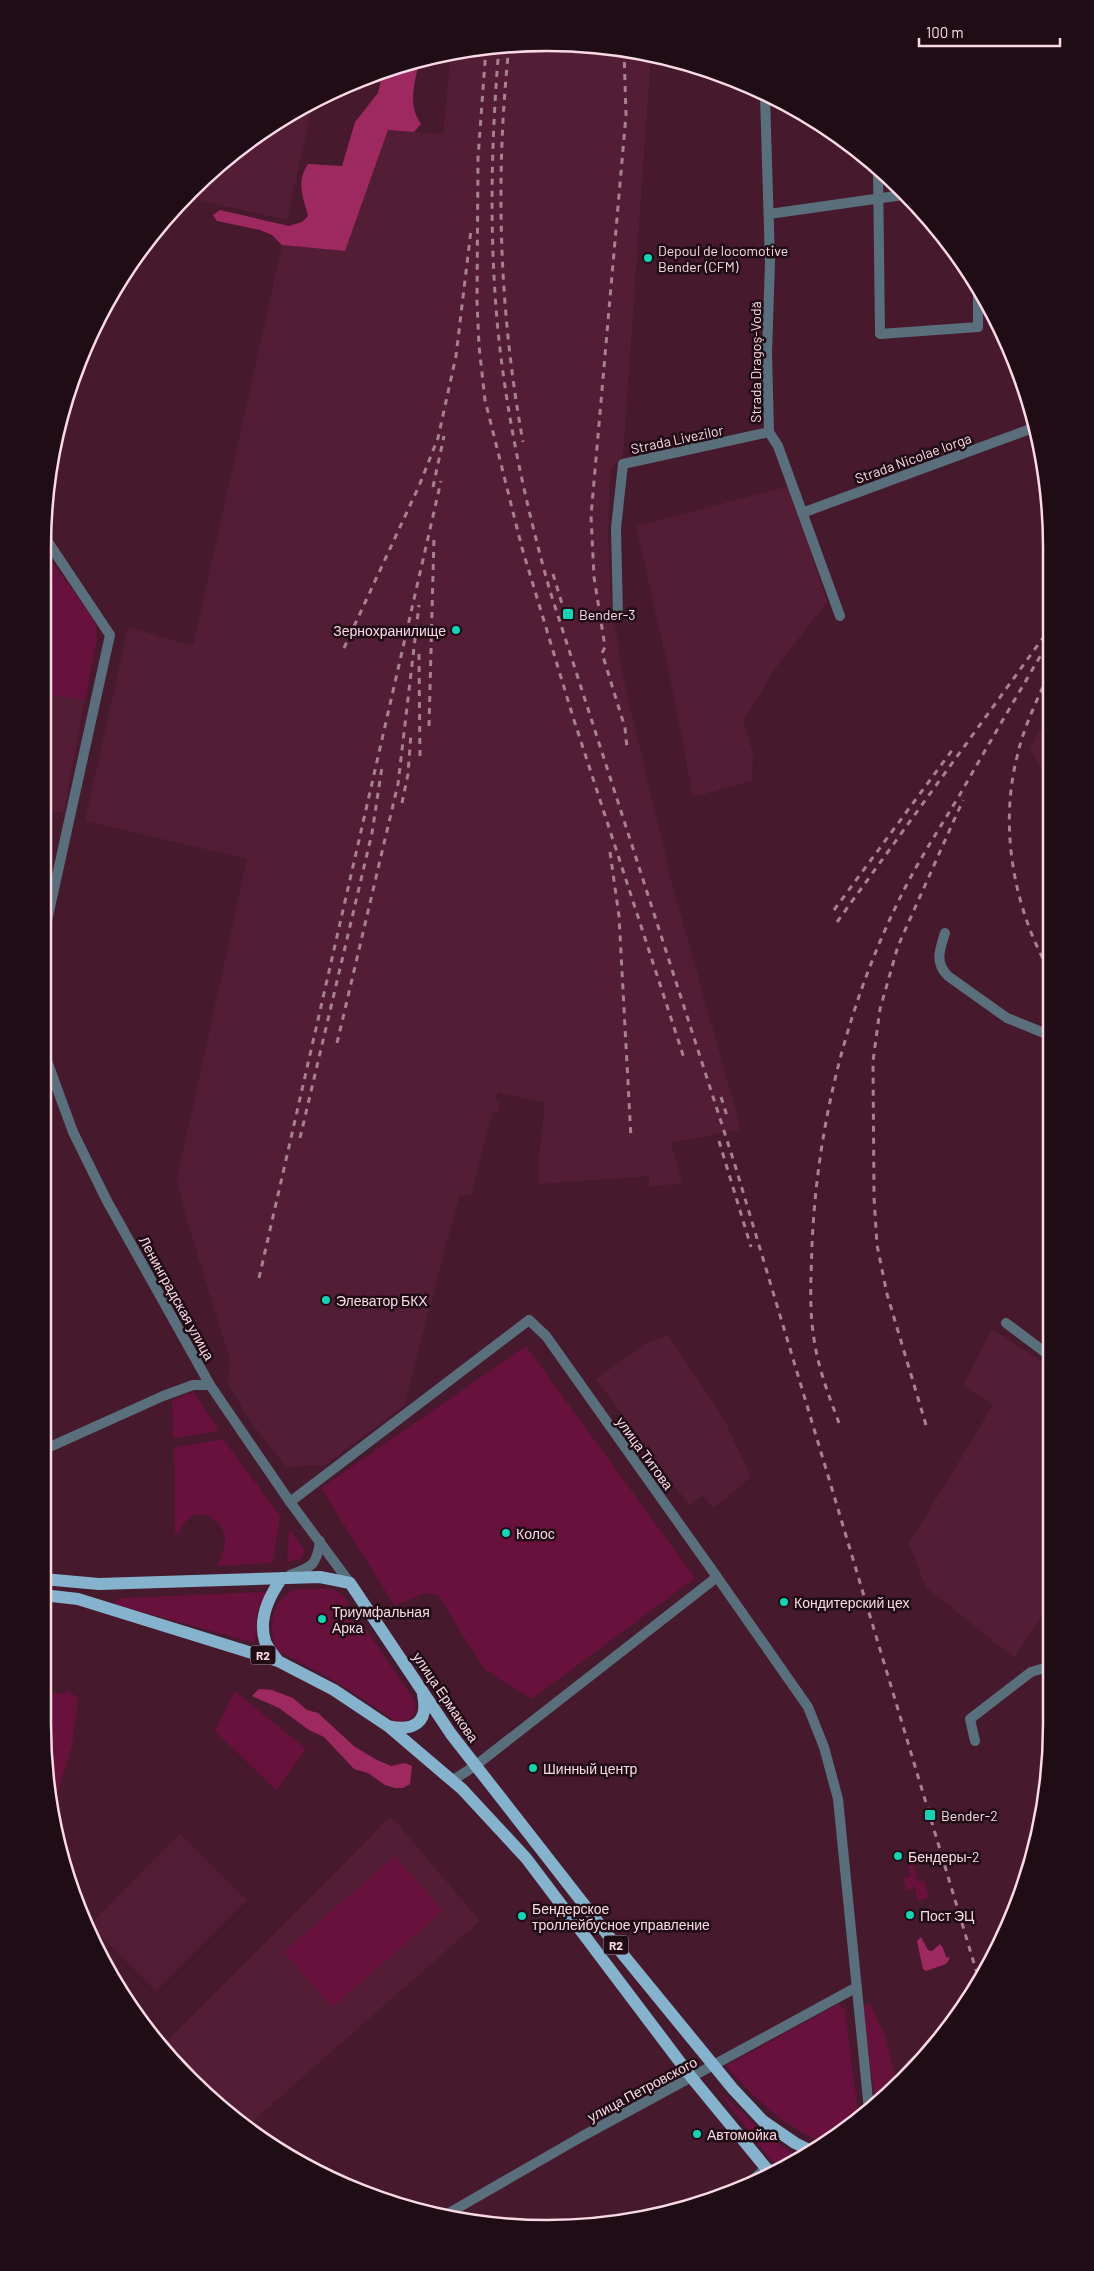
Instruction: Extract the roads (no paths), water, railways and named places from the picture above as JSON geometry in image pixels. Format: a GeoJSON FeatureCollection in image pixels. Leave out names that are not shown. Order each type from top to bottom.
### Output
{"type":"FeatureCollection","features":[{"type":"Feature","properties":{"kind":"main road"},"geometry":{"type":"LineString","coordinates":[[51,1580],[99,1584],[320,1577],[350,1583]]}},
{"type":"Feature","properties":{"kind":"main road"},"geometry":{"type":"LineString","coordinates":[[278,1661],[265,1642],[263,1622],[266,1605],[282,1578]]}},
{"type":"Feature","properties":{"kind":"main road","name":"улица Ермакова"},"geometry":{"type":"LineString","coordinates":[[350,1583],[451,1734],[475,1766],[625,1957],[714,2066]]}},
{"type":"Feature","properties":{"kind":"main road","name":"R2"},"geometry":{"type":"LineString","coordinates":[[51,1595],[78,1599],[278,1661],[334,1690],[388,1726],[453,1780],[526,1858],[692,2078],[766,2169]]}},
{"type":"Feature","properties":{"kind":"main road"},"geometry":{"type":"LineString","coordinates":[[388,1726],[413,1727],[420,1720],[426,1707],[421,1687]]}},
{"type":"Feature","properties":{"kind":"main road","name":"R2"},"geometry":{"type":"LineString","coordinates":[[714,2066],[763,2121],[804,2147]]}},
{"type":"Feature","properties":{"kind":"street","name":"Strada Dragoş-Vodă"},"geometry":{"type":"LineString","coordinates":[[765,102],[770,262],[767,353],[769,432],[778,446],[840,616]]}},
{"type":"Feature","properties":{"kind":"street"},"geometry":{"type":"LineString","coordinates":[[878,178],[880,334],[978,328],[978,303]]}},
{"type":"Feature","properties":{"kind":"street"},"geometry":{"type":"LineString","coordinates":[[769,214],[898,196]]}},
{"type":"Feature","properties":{"kind":"street","name":"Strada Nicolae Iorga"},"geometry":{"type":"LineString","coordinates":[[802,513],[1028,430]]}},
{"type":"Feature","properties":{"kind":"street","name":"Strada Livezilor"},"geometry":{"type":"LineString","coordinates":[[618,617],[616,528],[623,464],[769,432]]}},
{"type":"Feature","properties":{"kind":"street"},"geometry":{"type":"LineString","coordinates":[[51,547],[110,635],[51,899]]}},
{"type":"Feature","properties":{"kind":"street"},"geometry":{"type":"LineString","coordinates":[[945,933],[939,952],[938,961],[940,968],[948,976],[1007,1018],[1043,1033]]}},
{"type":"Feature","properties":{"kind":"street","name":"Ленинградская улица"},"geometry":{"type":"LineString","coordinates":[[51,1074],[73,1132],[107,1201],[210,1385],[290,1502],[350,1583]]}},
{"type":"Feature","properties":{"kind":"street","name":"улица Титова"},"geometry":{"type":"LineString","coordinates":[[290,1502],[529,1320],[546,1336],[717,1577]]}},
{"type":"Feature","properties":{"kind":"street"},"geometry":{"type":"LineString","coordinates":[[1006,1323],[1043,1351]]}},
{"type":"Feature","properties":{"kind":"street"},"geometry":{"type":"LineString","coordinates":[[51,1446],[163,1396],[193,1385],[210,1385]]}},
{"type":"Feature","properties":{"kind":"street"},"geometry":{"type":"LineString","coordinates":[[282,1578],[310,1568],[318,1557],[320,1541]]}},
{"type":"Feature","properties":{"kind":"street"},"geometry":{"type":"LineString","coordinates":[[453,1780],[475,1766],[717,1577],[808,1707],[824,1747],[838,1799],[868,2102]]}},
{"type":"Feature","properties":{"kind":"street"},"geometry":{"type":"LineString","coordinates":[[975,1741],[970,1719],[1032,1672],[1043,1669]]}},
{"type":"Feature","properties":{"kind":"street","name":"улица Петровского"},"geometry":{"type":"LineString","coordinates":[[453,2211],[581,2137],[857,1987]]}},
{"type":"Feature","properties":{"kind":"railway"},"geometry":{"type":"LineString","coordinates":[[499,53],[492,189],[495,296],[502,364],[512,430],[533,527],[550,591],[735,1165],[976,1971]]}},
{"type":"Feature","properties":{"kind":"railway"},"geometry":{"type":"LineString","coordinates":[[508,53],[502,145],[502,244],[504,294],[509,343],[523,442]]}},
{"type":"Feature","properties":{"kind":"railway"},"geometry":{"type":"LineString","coordinates":[[486,55],[478,158],[477,301],[479,346],[485,400],[522,548],[573,717],[684,1058]]}},
{"type":"Feature","properties":{"kind":"railway"},"geometry":{"type":"LineString","coordinates":[[624,57],[626,115],[591,516],[594,577],[605,647],[602,653],[625,728],[627,748]]}},
{"type":"Feature","properties":{"kind":"railway"},"geometry":{"type":"LineString","coordinates":[[344,648],[419,486],[438,438],[456,356],[471,230]]}},
{"type":"Feature","properties":{"kind":"railway"},"geometry":{"type":"LineString","coordinates":[[433,487],[444,436]]}},
{"type":"Feature","properties":{"kind":"railway"},"geometry":{"type":"LineString","coordinates":[[259,1278],[441,481]]}},
{"type":"Feature","properties":{"kind":"railway"},"geometry":{"type":"LineString","coordinates":[[429,726],[434,537]]}},
{"type":"Feature","properties":{"kind":"railway"},"geometry":{"type":"LineString","coordinates":[[553,574],[563,607]]}},
{"type":"Feature","properties":{"kind":"railway"},"geometry":{"type":"LineString","coordinates":[[337,1043],[398,784],[419,605]]}},
{"type":"Feature","properties":{"kind":"railway"},"geometry":{"type":"LineString","coordinates":[[837,922],[1043,638]]}},
{"type":"Feature","properties":{"kind":"railway"},"geometry":{"type":"LineString","coordinates":[[839,1423],[818,1361],[812,1328],[811,1293],[815,1199],[829,1107],[840,1061],[868,972],[906,886],[1043,652]]}},
{"type":"Feature","properties":{"kind":"railway"},"geometry":{"type":"LineString","coordinates":[[419,654],[420,759]]}},
{"type":"Feature","properties":{"kind":"railway"},"geometry":{"type":"LineString","coordinates":[[1043,687],[1030,716],[1017,757],[1009,812],[1013,867],[1019,894],[1027,921],[1043,958]]}},
{"type":"Feature","properties":{"kind":"railway"},"geometry":{"type":"LineString","coordinates":[[402,803],[408,774],[411,733]]}},
{"type":"Feature","properties":{"kind":"railway"},"geometry":{"type":"LineString","coordinates":[[834,910],[953,749]]}},
{"type":"Feature","properties":{"kind":"railway"},"geometry":{"type":"LineString","coordinates":[[300,1138],[372,833],[382,767]]}},
{"type":"Feature","properties":{"kind":"railway"},"geometry":{"type":"LineString","coordinates":[[926,1425],[887,1294],[877,1245],[874,1197],[873,1061],[880,1009],[898,946],[963,800]]}},
{"type":"Feature","properties":{"kind":"railway"},"geometry":{"type":"LineString","coordinates":[[610,852],[619,916],[631,1138]]}},
{"type":"Feature","properties":{"kind":"railway"},"geometry":{"type":"LineString","coordinates":[[721,1097],[727,1116]]}},
{"type":"Feature","properties":{"kind":"railway"},"geometry":{"type":"LineString","coordinates":[[719,1141],[751,1247]]}},
{"type":"Feature","properties":{"kind":"place","name":"Depoul de locomotive Bender (CFM)"},"geometry":{"type":"Point","coordinates":[648,258]}},
{"type":"Feature","properties":{"kind":"place","name":"Bender-3"},"geometry":{"type":"Point","coordinates":[568,614]}},
{"type":"Feature","properties":{"kind":"place","name":"Зернохранилище"},"geometry":{"type":"Point","coordinates":[456,630]}},
{"type":"Feature","properties":{"kind":"place","name":"Элеватор БКХ"},"geometry":{"type":"Point","coordinates":[326,1300]}},
{"type":"Feature","properties":{"kind":"place","name":"Колос"},"geometry":{"type":"Point","coordinates":[506,1533]}},
{"type":"Feature","properties":{"kind":"place","name":"Кондитерский цех"},"geometry":{"type":"Point","coordinates":[784,1602]}},
{"type":"Feature","properties":{"kind":"place","name":"Триумфальная Арка"},"geometry":{"type":"Point","coordinates":[322,1619]}},
{"type":"Feature","properties":{"kind":"place","name":"Шинный центр"},"geometry":{"type":"Point","coordinates":[533,1768]}},
{"type":"Feature","properties":{"kind":"place","name":"Bender-2"},"geometry":{"type":"Point","coordinates":[930,1815]}},
{"type":"Feature","properties":{"kind":"place","name":"Бендеры-2"},"geometry":{"type":"Point","coordinates":[898,1856]}},
{"type":"Feature","properties":{"kind":"place","name":"Пост ЭЦ"},"geometry":{"type":"Point","coordinates":[910,1915]}},
{"type":"Feature","properties":{"kind":"place","name":"Бендерское троллейбусное управление"},"geometry":{"type":"Point","coordinates":[522,1916]}},
{"type":"Feature","properties":{"kind":"place","name":"Автомойка"},"geometry":{"type":"Point","coordinates":[697,2134]}}]}
